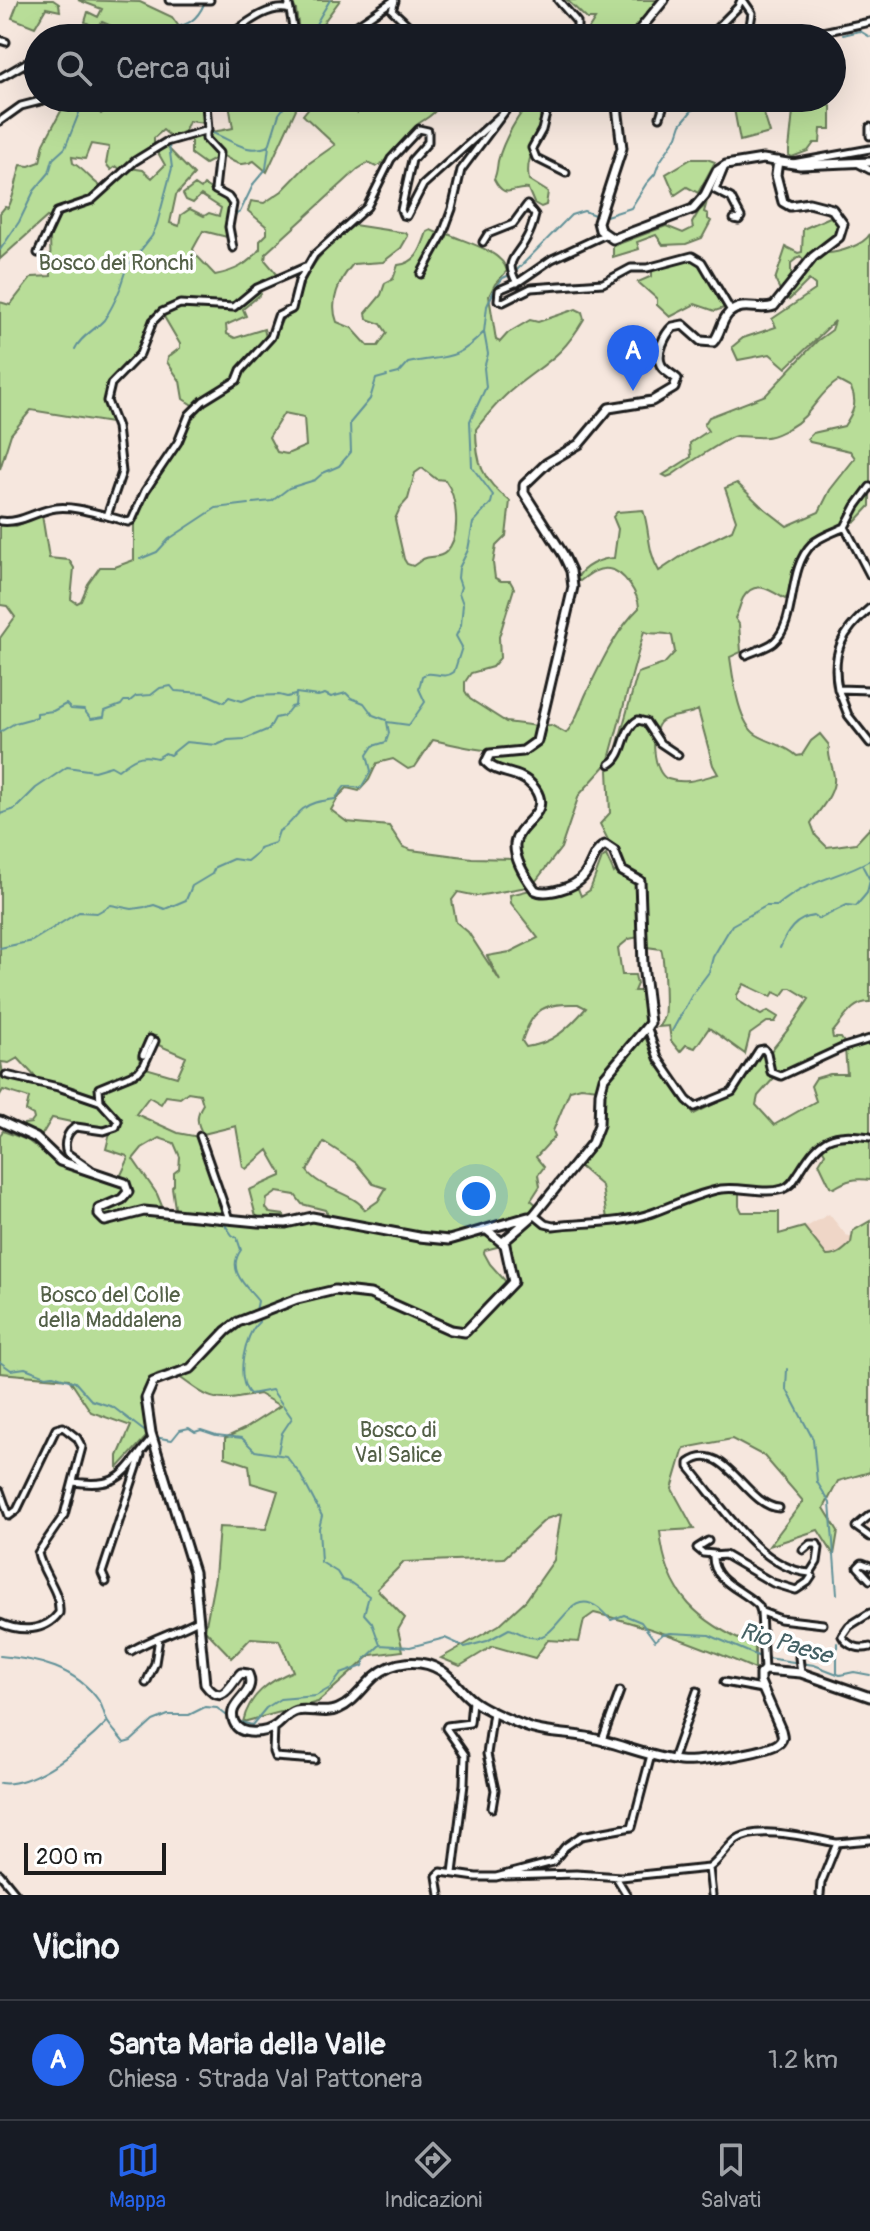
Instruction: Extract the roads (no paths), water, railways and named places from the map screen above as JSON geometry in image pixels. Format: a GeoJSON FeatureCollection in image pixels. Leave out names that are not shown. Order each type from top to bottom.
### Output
{"type":"FeatureCollection","features":[{"type":"Feature","properties":{"kind":"street"},"geometry":{"type":"LineString","coordinates":[[169,0],[210,0]]}},
{"type":"Feature","properties":{"kind":"street"},"geometry":{"type":"LineString","coordinates":[[285,0],[292,24]]}},
{"type":"Feature","properties":{"kind":"street"},"geometry":{"type":"LineString","coordinates":[[359,24],[395,0]]}},
{"type":"Feature","properties":{"kind":"street"},"geometry":{"type":"LineString","coordinates":[[395,0],[392,10],[407,24]]}},
{"type":"Feature","properties":{"kind":"street"},"geometry":{"type":"LineString","coordinates":[[558,0],[577,24]]}},
{"type":"Feature","properties":{"kind":"street"},"geometry":{"type":"LineString","coordinates":[[644,24],[664,0]]}},
{"type":"Feature","properties":{"kind":"street"},"geometry":{"type":"LineString","coordinates":[[721,24],[742,0],[750,9],[751,24]]}},
{"type":"Feature","properties":{"kind":"street"},"geometry":{"type":"LineString","coordinates":[[248,24],[271,10],[283,7],[290,10]]}},
{"type":"Feature","properties":{"kind":"street"},"geometry":{"type":"LineString","coordinates":[[846,27],[870,22]]}},
{"type":"Feature","properties":{"kind":"street"},"geometry":{"type":"LineString","coordinates":[[0,78],[24,65]]}},
{"type":"Feature","properties":{"kind":"street"},"geometry":{"type":"LineString","coordinates":[[0,121],[24,105]]}},
{"type":"Feature","properties":{"kind":"street"},"geometry":{"type":"LineString","coordinates":[[207,112],[209,128],[206,139],[219,153],[215,190],[228,197],[233,204],[229,227],[233,248]]}},
{"type":"Feature","properties":{"kind":"street"},"geometry":{"type":"LineString","coordinates":[[0,521],[13,523],[38,512],[60,508],[128,522],[132,520],[142,495],[178,442],[189,415],[208,398],[234,383],[241,370],[271,337],[278,316],[292,309],[297,286],[306,267],[317,252],[367,207],[391,159],[419,129],[426,129],[429,137],[412,160],[401,210],[404,216],[409,215],[423,185],[504,112]]}},
{"type":"Feature","properties":{"kind":"street"},"geometry":{"type":"LineString","coordinates":[[421,274],[442,236],[461,170],[504,112]]}},
{"type":"Feature","properties":{"kind":"street"},"geometry":{"type":"LineString","coordinates":[[546,112],[542,130],[532,148],[536,158],[566,173]]}},
{"type":"Feature","properties":{"kind":"street"},"geometry":{"type":"LineString","coordinates":[[618,112],[622,148],[598,226],[604,235],[617,239],[693,209],[705,195],[717,171],[726,165],[763,159],[791,164],[870,162]]}},
{"type":"Feature","properties":{"kind":"street"},"geometry":{"type":"LineString","coordinates":[[660,117],[662,112]]}},
{"type":"Feature","properties":{"kind":"street"},"geometry":{"type":"LineString","coordinates":[[870,127],[870,136]]}},
{"type":"Feature","properties":{"kind":"street"},"geometry":{"type":"LineString","coordinates":[[38,253],[57,212],[92,200],[135,161],[166,142],[206,130]]}},
{"type":"Feature","properties":{"kind":"street"},"geometry":{"type":"LineString","coordinates":[[791,164],[798,160],[870,149]]}},
{"type":"Feature","properties":{"kind":"street"},"geometry":{"type":"LineString","coordinates":[[778,161],[776,175],[783,202],[790,206],[809,203],[832,209],[842,220],[842,233],[813,257],[774,306],[764,309],[750,305],[731,311],[722,321],[718,338],[713,342],[701,341],[683,325],[673,327],[667,332],[660,355],[662,368],[677,379],[674,388],[652,401],[609,408],[579,444],[547,463],[525,482],[523,491],[563,553],[571,571],[573,587],[537,741],[523,751],[494,753],[486,759],[491,768],[513,772],[526,780],[539,796],[538,811],[517,836],[515,847],[519,862],[535,890],[546,893],[579,881],[596,852],[605,845],[614,851],[622,871],[640,881],[648,1029],[658,1058],[695,1107],[732,1092],[759,1050],[764,1049],[767,1053],[772,1073],[781,1076],[844,1047],[870,1039]]}},
{"type":"Feature","properties":{"kind":"street"},"geometry":{"type":"LineString","coordinates":[[857,163],[870,170]]}},
{"type":"Feature","properties":{"kind":"street"},"geometry":{"type":"LineString","coordinates":[[726,165],[715,190],[732,200],[741,217],[734,219]]}},
{"type":"Feature","properties":{"kind":"street"},"geometry":{"type":"LineString","coordinates":[[483,242],[488,234],[513,224],[527,205],[532,208],[535,215],[525,243],[512,259],[512,274],[517,283]]}},
{"type":"Feature","properties":{"kind":"street"},"geometry":{"type":"LineString","coordinates":[[604,235],[552,259],[517,283],[499,290],[496,295],[499,301],[503,302],[531,288],[603,283],[631,268],[647,268],[695,256],[704,265],[731,311]]}},
{"type":"Feature","properties":{"kind":"street"},"geometry":{"type":"LineString","coordinates":[[107,516],[122,472],[117,427],[107,401],[108,390],[140,354],[157,316],[178,304],[234,307],[257,288],[306,267]]}},
{"type":"Feature","properties":{"kind":"street"},"geometry":{"type":"LineString","coordinates":[[746,655],[772,643],[779,636],[791,602],[796,572],[809,548],[845,527],[870,487]]}},
{"type":"Feature","properties":{"kind":"street"},"geometry":{"type":"LineString","coordinates":[[845,527],[870,575]]}},
{"type":"Feature","properties":{"kind":"street"},"geometry":{"type":"LineString","coordinates":[[870,608],[849,627],[840,642],[837,673],[838,689],[848,715],[870,743]]}},
{"type":"Feature","properties":{"kind":"street"},"geometry":{"type":"LineString","coordinates":[[838,689],[870,690]]}},
{"type":"Feature","properties":{"kind":"street"},"geometry":{"type":"LineString","coordinates":[[610,764],[616,761],[630,726],[638,720],[646,722],[660,743],[678,755]]}},
{"type":"Feature","properties":{"kind":"street"},"geometry":{"type":"LineString","coordinates":[[503,1242],[534,1215],[592,1143],[599,1125],[604,1078],[641,1032],[648,1029]]}},
{"type":"Feature","properties":{"kind":"street"},"geometry":{"type":"LineString","coordinates":[[100,1101],[98,1092],[101,1086],[138,1072],[144,1065],[152,1040],[143,1055]]}},
{"type":"Feature","properties":{"kind":"street"},"geometry":{"type":"LineString","coordinates":[[6,1075],[100,1101],[116,1117],[116,1127],[104,1131],[73,1128],[65,1144],[67,1153],[92,1171]]}},
{"type":"Feature","properties":{"kind":"street"},"geometry":{"type":"LineString","coordinates":[[0,1121],[36,1138],[60,1161],[119,1179],[128,1188],[127,1194],[99,1209],[99,1215],[105,1221],[151,1211],[286,1223],[312,1217],[439,1239],[461,1238],[534,1215]]}},
{"type":"Feature","properties":{"kind":"street"},"geometry":{"type":"LineString","coordinates":[[534,1215],[553,1226],[609,1221],[650,1214],[672,1203],[719,1190],[783,1189],[792,1183],[812,1153],[829,1137],[840,1134],[870,1137]]}},
{"type":"Feature","properties":{"kind":"street"},"geometry":{"type":"LineString","coordinates":[[200,1136],[229,1220]]}},
{"type":"Feature","properties":{"kind":"street"},"geometry":{"type":"LineString","coordinates":[[487,1230],[503,1242],[512,1271],[512,1285],[465,1332],[451,1330],[370,1294],[335,1290],[319,1292],[238,1322],[191,1368],[153,1382],[146,1398],[152,1436],[194,1572],[203,1678],[207,1689],[215,1694],[223,1693],[229,1690],[241,1673],[248,1674],[251,1679],[248,1691],[234,1707],[233,1720],[245,1731],[265,1731],[297,1711],[322,1712],[340,1708],[379,1673],[407,1662],[421,1663],[441,1671],[472,1701],[534,1729],[602,1740],[684,1761],[751,1752],[779,1743],[781,1730],[762,1689],[760,1674],[764,1670],[800,1664],[870,1697]]}},
{"type":"Feature","properties":{"kind":"street"},"geometry":{"type":"LineString","coordinates":[[0,1491],[9,1516],[17,1510],[56,1429],[63,1427],[77,1438],[82,1447],[64,1515],[38,1553],[41,1566],[58,1597],[59,1613],[49,1624],[35,1629],[16,1629],[0,1623]]}},
{"type":"Feature","properties":{"kind":"street"},"geometry":{"type":"LineString","coordinates":[[73,1482],[104,1485],[112,1481],[128,1470],[152,1436]]}},
{"type":"Feature","properties":{"kind":"street"},"geometry":{"type":"LineString","coordinates":[[106,1582],[102,1573],[141,1455]]}},
{"type":"Feature","properties":{"kind":"street"},"geometry":{"type":"LineString","coordinates":[[779,1508],[757,1499],[729,1467],[720,1462],[702,1457],[689,1463],[727,1515],[772,1559],[792,1571],[810,1573]]}},
{"type":"Feature","properties":{"kind":"street"},"geometry":{"type":"LineString","coordinates":[[870,1515],[856,1527],[870,1537]]}},
{"type":"Feature","properties":{"kind":"street"},"geometry":{"type":"LineString","coordinates":[[708,1541],[699,1545],[698,1550],[725,1555],[761,1577],[796,1590],[808,1582],[817,1562],[819,1548],[813,1543],[803,1550]]}},
{"type":"Feature","properties":{"kind":"street"},"geometry":{"type":"LineString","coordinates":[[715,1554],[712,1562],[724,1580],[753,1599],[767,1616],[823,1624]]}},
{"type":"Feature","properties":{"kind":"street"},"geometry":{"type":"LineString","coordinates":[[870,1566],[862,1563],[858,1567],[870,1580]]}},
{"type":"Feature","properties":{"kind":"street"},"geometry":{"type":"LineString","coordinates":[[761,1612],[764,1670]]}},
{"type":"Feature","properties":{"kind":"street"},"geometry":{"type":"LineString","coordinates":[[870,1613],[849,1626],[842,1636],[850,1645],[870,1647]]}},
{"type":"Feature","properties":{"kind":"street"},"geometry":{"type":"LineString","coordinates":[[131,1651],[147,1641],[199,1620]]}},
{"type":"Feature","properties":{"kind":"street"},"geometry":{"type":"LineString","coordinates":[[146,1683],[155,1663],[160,1637]]}},
{"type":"Feature","properties":{"kind":"street"},"geometry":{"type":"LineString","coordinates":[[724,1682],[762,1689]]}},
{"type":"Feature","properties":{"kind":"street"},"geometry":{"type":"LineString","coordinates":[[602,1740],[620,1691]]}},
{"type":"Feature","properties":{"kind":"street"},"geometry":{"type":"LineString","coordinates":[[673,1759],[697,1691]]}},
{"type":"Feature","properties":{"kind":"street"},"geometry":{"type":"LineString","coordinates":[[453,1873],[465,1755],[446,1728],[470,1723],[472,1701]]}},
{"type":"Feature","properties":{"kind":"street"},"geometry":{"type":"LineString","coordinates":[[492,1808],[495,1790],[487,1754],[494,1711]]}},
{"type":"Feature","properties":{"kind":"street"},"geometry":{"type":"LineString","coordinates":[[274,1727],[275,1757],[315,1760]]}},
{"type":"Feature","properties":{"kind":"street"},"geometry":{"type":"LineString","coordinates":[[496,1877],[553,1862],[565,1847],[581,1836],[632,1827],[651,1755]]}},
{"type":"Feature","properties":{"kind":"street"},"geometry":{"type":"LineString","coordinates":[[440,1895],[438,1873],[476,1877],[576,1874],[616,1877],[709,1868],[736,1840],[747,1835],[776,1834],[837,1843],[870,1840]]}},
{"type":"Feature","properties":{"kind":"street"},"geometry":{"type":"LineString","coordinates":[[820,1895],[821,1883],[837,1843]]}},
{"type":"Feature","properties":{"kind":"street"},"geometry":{"type":"LineString","coordinates":[[709,1868],[712,1895]]}},
{"type":"Feature","properties":{"kind":"street"},"geometry":{"type":"LineString","coordinates":[[0,1874],[17,1895]]}},
{"type":"Feature","properties":{"kind":"street"},"geometry":{"type":"LineString","coordinates":[[616,1877],[627,1895]]}},
{"type":"Feature","properties":{"kind":"waterway"},"geometry":{"type":"LineString","coordinates":[[316,24],[330,0]]}},
{"type":"Feature","properties":{"kind":"waterway"},"geometry":{"type":"LineString","coordinates":[[184,24],[193,20],[204,4]]}},
{"type":"Feature","properties":{"kind":"waterway"},"geometry":{"type":"LineString","coordinates":[[846,34],[860,31],[870,37]]}},
{"type":"Feature","properties":{"kind":"waterway"},"geometry":{"type":"LineString","coordinates":[[0,250],[19,222],[34,191],[49,173],[53,159],[65,148],[79,112]]}},
{"type":"Feature","properties":{"kind":"waterway"},"geometry":{"type":"LineString","coordinates":[[235,215],[240,212],[254,183],[266,169],[269,146],[280,112]]}},
{"type":"Feature","properties":{"kind":"waterway"},"geometry":{"type":"LineString","coordinates":[[603,217],[631,208],[655,174],[681,124],[691,112]]}},
{"type":"Feature","properties":{"kind":"waterway"},"geometry":{"type":"LineString","coordinates":[[210,132],[246,148],[269,146]]}},
{"type":"Feature","properties":{"kind":"waterway"},"geometry":{"type":"LineString","coordinates":[[120,287],[126,269],[152,236],[157,224],[172,168],[169,145]]}},
{"type":"Feature","properties":{"kind":"waterway"},"geometry":{"type":"LineString","coordinates":[[147,907],[154,905],[165,909],[186,900],[192,886],[212,874],[215,867],[233,859],[247,861],[259,848],[275,843],[279,831],[307,806],[335,799],[345,786],[361,788],[371,771],[367,755],[373,746],[386,742],[389,733],[387,722],[409,725],[425,702],[419,689],[422,676],[454,672],[462,647],[456,636],[461,625],[463,604],[459,593],[459,568],[468,550],[473,523],[491,503],[493,495],[472,467],[470,421],[486,387],[484,368],[488,354],[484,332],[487,306],[503,278],[514,273],[571,215],[584,211],[597,216]]}},
{"type":"Feature","properties":{"kind":"waterway"},"geometry":{"type":"LineString","coordinates":[[75,349],[104,320],[120,289]]}},
{"type":"Feature","properties":{"kind":"waterway"},"geometry":{"type":"LineString","coordinates":[[391,375],[399,373],[408,363],[456,354],[483,333]]}},
{"type":"Feature","properties":{"kind":"waterway"},"geometry":{"type":"LineString","coordinates":[[253,503],[272,501],[289,488],[315,480],[339,466],[351,452],[350,423],[370,399],[376,379],[387,376]]}},
{"type":"Feature","properties":{"kind":"waterway"},"geometry":{"type":"LineString","coordinates":[[140,559],[157,552],[169,539],[216,508],[249,504]]}},
{"type":"Feature","properties":{"kind":"waterway"},"geometry":{"type":"LineString","coordinates":[[0,732],[15,723],[37,717],[37,713],[53,711],[66,704],[71,709],[84,710],[91,719],[104,717],[105,711],[124,701],[151,695],[160,688],[171,686],[175,691],[204,693],[224,702],[229,697],[242,701],[254,696],[295,695]]}},
{"type":"Feature","properties":{"kind":"waterway"},"geometry":{"type":"LineString","coordinates":[[0,814],[15,809],[36,788],[67,767],[94,771],[111,766],[118,770],[140,757],[170,755],[186,742],[217,745],[228,740],[245,739],[269,729],[275,718],[284,716],[295,706],[296,693],[331,697],[346,693],[364,703],[373,715],[386,720]]}},
{"type":"Feature","properties":{"kind":"waterway"},"geometry":{"type":"LineString","coordinates":[[672,1031],[709,972],[713,957],[732,925],[766,906],[777,906],[800,890],[870,860]]}},
{"type":"Feature","properties":{"kind":"waterway"},"geometry":{"type":"LineString","coordinates":[[780,948],[789,931],[807,917],[819,919],[847,905],[856,906],[867,893],[870,880],[863,867]]}},
{"type":"Feature","properties":{"kind":"waterway"},"geometry":{"type":"LineString","coordinates":[[0,948],[32,941],[79,912],[97,913],[111,905],[132,909],[145,907]]}},
{"type":"Feature","properties":{"kind":"waterway"},"geometry":{"type":"LineString","coordinates":[[223,1222],[237,1238],[241,1250],[237,1257],[237,1271],[243,1284],[258,1301],[256,1311]]}},
{"type":"Feature","properties":{"kind":"waterway"},"geometry":{"type":"LineString","coordinates":[[258,1317],[259,1322],[249,1337],[243,1358],[243,1379],[250,1394],[272,1390],[292,1418],[282,1433],[278,1452]]}},
{"type":"Feature","properties":{"kind":"waterway"},"geometry":{"type":"LineString","coordinates":[[0,1362],[11,1370],[25,1368],[75,1382],[91,1400],[113,1407],[148,1434]]}},
{"type":"Feature","properties":{"kind":"waterway"},"geometry":{"type":"LineString","coordinates":[[787,1369],[786,1388],[813,1439],[817,1482],[830,1503],[837,1594]]}},
{"type":"Feature","properties":{"kind":"waterway"},"geometry":{"type":"LineString","coordinates":[[154,1437],[172,1440],[180,1430],[189,1428],[195,1432],[201,1430],[242,1438],[255,1451],[286,1456],[300,1474],[322,1516],[319,1528],[321,1562],[337,1572],[342,1580],[369,1596],[364,1614],[372,1623],[380,1645]]}},
{"type":"Feature","properties":{"kind":"waterway","name":"Rio Paese"},"geometry":{"type":"LineString","coordinates":[[237,1721],[252,1725],[266,1708],[280,1699],[316,1696],[330,1688],[341,1674],[363,1666],[365,1659],[380,1645],[410,1647],[445,1638],[465,1647],[487,1641],[509,1629],[535,1638],[546,1634],[580,1603],[597,1607],[611,1620],[624,1615],[641,1622],[655,1641],[663,1634],[671,1633],[709,1635],[760,1657],[814,1665],[840,1675],[854,1672],[870,1675]]}},
{"type":"Feature","properties":{"kind":"waterway"},"geometry":{"type":"LineString","coordinates":[[837,1643],[837,1673]]}},
{"type":"Feature","properties":{"kind":"waterway","name":"Rio Paese"},"geometry":{"type":"LineString","coordinates":[[0,1656],[42,1663],[79,1680],[99,1701],[107,1722],[124,1743],[131,1741],[153,1721],[168,1715],[189,1715],[205,1707],[217,1708],[231,1719]]}},
{"type":"Feature","properties":{"kind":"waterway"},"geometry":{"type":"LineString","coordinates":[[0,1783],[13,1783],[43,1772],[72,1753],[106,1723]]}},
{"type":"Feature","properties":{"kind":"place","name":"Santa Maria della Valle"},"geometry":{"type":"Point","coordinates":[633,391]}},
{"type":"Feature","properties":{"kind":"park label","name":"Bosco dei Ronchi"},"geometry":{"type":"Point","coordinates":[116,262]}},
{"type":"Feature","properties":{"kind":"park label","name":"Bosco del Colle della Maddalena"},"geometry":{"type":"Point","coordinates":[110,1306]}},
{"type":"Feature","properties":{"kind":"park label","name":"Bosco di Val Salice"},"geometry":{"type":"Point","coordinates":[398,1442]}}]}
